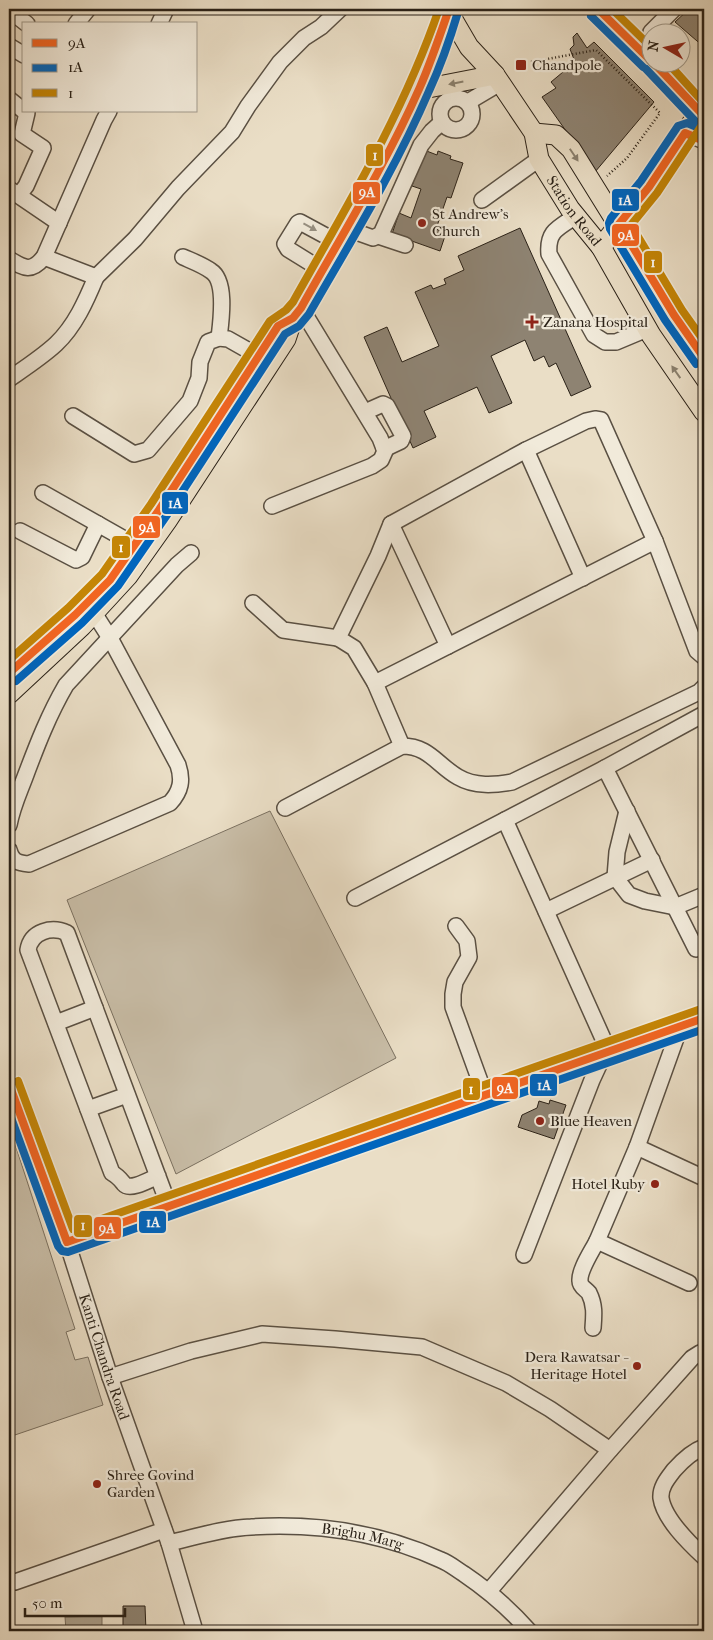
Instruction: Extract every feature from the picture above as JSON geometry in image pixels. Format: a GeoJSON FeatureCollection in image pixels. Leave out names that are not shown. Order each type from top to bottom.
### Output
{"type":"FeatureCollection","features":[{"type":"Feature","properties":{"kind":"main road"},"geometry":{"type":"LineString","coordinates":[[598,9],[640,38]]}},
{"type":"Feature","properties":{"kind":"main road"},"geometry":{"type":"LineString","coordinates":[[9,694],[82,626],[128,576],[167,521],[286,339],[297,313],[384,162],[418,90],[448,10]]}},
{"type":"Feature","properties":{"kind":"main road","name":"Station Road"},"geometry":{"type":"LineString","coordinates":[[448,10],[469,47],[497,79],[534,133],[539,159],[576,216],[600,247],[647,329],[704,412]]}},
{"type":"Feature","properties":{"kind":"main road"},"geometry":{"type":"LineString","coordinates":[[600,247],[649,187],[702,111],[663,72]]}},
{"type":"Feature","properties":{"kind":"main road"},"geometry":{"type":"LineString","coordinates":[[418,90],[497,79]]}},
{"type":"Feature","properties":{"kind":"main road"},"geometry":{"type":"LineString","coordinates":[[534,133],[556,135],[571,149],[674,315],[704,358]]}},
{"type":"Feature","properties":{"kind":"main road"},"geometry":{"type":"LineString","coordinates":[[9,673],[110,580],[159,510],[278,326],[297,313]]}},
{"type":"Feature","properties":{"kind":"street"},"geometry":{"type":"LineString","coordinates":[[78,22],[88,9]]}},
{"type":"Feature","properties":{"kind":"street"},"geometry":{"type":"LineString","coordinates":[[160,22],[166,9]]}},
{"type":"Feature","properties":{"kind":"street"},"geometry":{"type":"LineString","coordinates":[[9,378],[40,357],[57,342],[76,319],[96,277],[135,239],[178,188],[232,132],[280,62],[304,38],[321,27],[340,9]]}},
{"type":"Feature","properties":{"kind":"street"},"geometry":{"type":"LineString","coordinates":[[664,22],[674,9]]}},
{"type":"Feature","properties":{"kind":"street"},"geometry":{"type":"LineString","coordinates":[[9,10],[24,22]]}},
{"type":"Feature","properties":{"kind":"street"},"geometry":{"type":"LineString","coordinates":[[9,46],[22,54]]}},
{"type":"Feature","properties":{"kind":"street"},"geometry":{"type":"LineString","coordinates":[[468,102],[497,79]]}},
{"type":"Feature","properties":{"kind":"street"},"geometry":{"type":"LineString","coordinates":[[458,98],[468,102],[472,112],[470,122],[466,126],[456,130],[442,122],[440,112],[448,99],[458,98]]}},
{"type":"Feature","properties":{"kind":"street"},"geometry":{"type":"LineString","coordinates":[[9,99],[22,109]]}},
{"type":"Feature","properties":{"kind":"street"},"geometry":{"type":"LineString","coordinates":[[26,112],[27,113],[22,134],[43,148],[26,186],[14,192],[59,223]]}},
{"type":"Feature","properties":{"kind":"street"},"geometry":{"type":"LineString","coordinates":[[9,259],[23,267],[32,267],[37,265],[44,257],[109,112]]}},
{"type":"Feature","properties":{"kind":"street"},"geometry":{"type":"LineString","coordinates":[[322,270],[288,249],[285,244],[298,223],[300,222],[341,235],[373,238],[381,234],[421,145],[442,122]]}},
{"type":"Feature","properties":{"kind":"street"},"geometry":{"type":"LineString","coordinates":[[685,133],[704,141]]}},
{"type":"Feature","properties":{"kind":"street"},"geometry":{"type":"LineString","coordinates":[[482,200],[539,159]]}},
{"type":"Feature","properties":{"kind":"street"},"geometry":{"type":"LineString","coordinates":[[576,216],[552,232],[549,240],[549,254],[594,335],[605,342],[616,342],[647,329]]}},
{"type":"Feature","properties":{"kind":"street"},"geometry":{"type":"LineString","coordinates":[[378,236],[405,245]]}},
{"type":"Feature","properties":{"kind":"street"},"geometry":{"type":"LineString","coordinates":[[44,257],[96,277]]}},
{"type":"Feature","properties":{"kind":"street"},"geometry":{"type":"LineString","coordinates":[[183,257],[213,272],[221,286],[222,317],[219,338]]}},
{"type":"Feature","properties":{"kind":"street"},"geometry":{"type":"LineString","coordinates":[[272,506],[372,466],[381,460],[385,451],[365,412],[297,313]]}},
{"type":"Feature","properties":{"kind":"street"},"geometry":{"type":"LineString","coordinates":[[73,416],[134,454],[148,450],[190,401],[199,378],[200,362],[208,342],[219,338],[228,339],[258,356]]}},
{"type":"Feature","properties":{"kind":"street"},"geometry":{"type":"LineString","coordinates":[[365,412],[383,404],[387,406],[403,436],[401,441],[384,449]]}},
{"type":"Feature","properties":{"kind":"street"},"geometry":{"type":"LineString","coordinates":[[338,638],[378,556],[391,524],[526,450],[595,418],[601,420],[655,541],[697,651],[704,657]]}},
{"type":"Feature","properties":{"kind":"street"},"geometry":{"type":"LineString","coordinates":[[526,450],[583,578]]}},
{"type":"Feature","properties":{"kind":"street"},"geometry":{"type":"LineString","coordinates":[[43,493],[135,544]]}},
{"type":"Feature","properties":{"kind":"street"},"geometry":{"type":"LineString","coordinates":[[20,531],[76,560],[82,557],[98,524]]}},
{"type":"Feature","properties":{"kind":"street"},"geometry":{"type":"LineString","coordinates":[[391,524],[448,646]]}},
{"type":"Feature","properties":{"kind":"street"},"geometry":{"type":"LineString","coordinates":[[375,684],[655,541]]}},
{"type":"Feature","properties":{"kind":"street"},"geometry":{"type":"LineString","coordinates":[[9,825],[11,812],[53,707],[66,685],[190,553]]}},
{"type":"Feature","properties":{"kind":"street"},"geometry":{"type":"LineString","coordinates":[[253,603],[283,630],[338,638],[354,648],[375,684],[402,746]]}},
{"type":"Feature","properties":{"kind":"street"},"geometry":{"type":"LineString","coordinates":[[9,850],[11,858],[18,863],[29,864],[170,803],[176,796],[180,786],[181,775],[178,765],[110,638],[94,614]]}},
{"type":"Feature","properties":{"kind":"street"},"geometry":{"type":"LineString","coordinates":[[285,808],[402,746],[413,746],[435,758],[460,779],[490,786],[512,782],[699,692],[704,687]]}},
{"type":"Feature","properties":{"kind":"street"},"geometry":{"type":"LineString","coordinates":[[355,898],[605,768],[704,714]]}},
{"type":"Feature","properties":{"kind":"street"},"geometry":{"type":"LineString","coordinates":[[605,768],[696,949]]}},
{"type":"Feature","properties":{"kind":"street"},"geometry":{"type":"LineString","coordinates":[[627,811],[617,852],[615,877],[629,895],[645,901],[675,907],[704,895]]}},
{"type":"Feature","properties":{"kind":"street"},"geometry":{"type":"LineString","coordinates":[[505,820],[546,910],[606,1053]]}},
{"type":"Feature","properties":{"kind":"street"},"geometry":{"type":"LineString","coordinates":[[546,910],[652,860]]}},
{"type":"Feature","properties":{"kind":"street"},"geometry":{"type":"LineString","coordinates":[[456,926],[467,941],[469,957],[455,982],[453,1008],[485,1095]]}},
{"type":"Feature","properties":{"kind":"street"},"geometry":{"type":"LineString","coordinates":[[158,1176],[131,1187],[125,1185],[117,1175],[112,1173],[28,950],[34,936],[57,929],[67,933],[127,1095],[158,1176],[169,1206]]}},
{"type":"Feature","properties":{"kind":"street"},"geometry":{"type":"LineString","coordinates":[[56,1023],[95,1008]]}},
{"type":"Feature","properties":{"kind":"street"},"geometry":{"type":"LineString","coordinates":[[66,1242],[704,1018]]}},
{"type":"Feature","properties":{"kind":"street"},"geometry":{"type":"LineString","coordinates":[[593,1328],[593,1302],[588,1291],[581,1286],[581,1273],[597,1241],[637,1146],[680,1027]]}},
{"type":"Feature","properties":{"kind":"street"},"geometry":{"type":"LineString","coordinates":[[524,1254],[592,1080],[606,1053]]}},
{"type":"Feature","properties":{"kind":"street","name":"Kanti Chandra Road"},"geometry":{"type":"LineString","coordinates":[[9,1084],[15,1116],[66,1242],[110,1377],[167,1537],[195,1631]]}},
{"type":"Feature","properties":{"kind":"street"},"geometry":{"type":"LineString","coordinates":[[88,1109],[127,1095]]}},
{"type":"Feature","properties":{"kind":"street"},"geometry":{"type":"LineString","coordinates":[[637,1146],[704,1178]]}},
{"type":"Feature","properties":{"kind":"street"},"geometry":{"type":"LineString","coordinates":[[597,1241],[688,1283]]}},
{"type":"Feature","properties":{"kind":"street"},"geometry":{"type":"LineString","coordinates":[[110,1377],[191,1351],[262,1334],[422,1347],[506,1383],[550,1409],[610,1450]]}},
{"type":"Feature","properties":{"kind":"street"},"geometry":{"type":"LineString","coordinates":[[489,1591],[692,1358],[700,1353],[704,1354]]}},
{"type":"Feature","properties":{"kind":"street"},"geometry":{"type":"LineString","coordinates":[[704,1447],[698,1449],[681,1462],[665,1481],[661,1497],[666,1511],[684,1538],[704,1557]]}},
{"type":"Feature","properties":{"kind":"street","name":"Brighu Marg"},"geometry":{"type":"LineString","coordinates":[[9,1581],[15,1582],[167,1537],[250,1527],[294,1526],[335,1529],[399,1543],[443,1560],[489,1591],[529,1631]]}},
{"type":"Feature","properties":{"kind":"path"},"geometry":{"type":"LineString","coordinates":[[531,62],[596,50],[660,114],[627,158],[606,177]]}},
{"type":"Feature","properties":{"kind":"shaded area"},"geometry":{"type":"Polygon","coordinates":[[[270,811],[396,1058],[176,1174],[67,900],[270,811]]]}},
{"type":"Feature","properties":{"kind":"shaded area"},"geometry":{"type":"Polygon","coordinates":[[[15,1144],[75,1329],[66,1332],[75,1360],[88,1357],[103,1405],[9,1437],[9,1146],[15,1144]]]}},
{"type":"Feature","properties":{"kind":"shaded area"},"geometry":{"type":"Polygon","coordinates":[[[102,1616],[102,1631],[66,1631],[65,1617],[102,1616]]]}},
{"type":"Feature","properties":{"kind":"building"},"geometry":{"type":"Polygon","coordinates":[[[689,9],[704,9],[704,47],[690,35],[690,22],[675,22],[689,9]]]}},
{"type":"Feature","properties":{"kind":"building","name":"Chandpole"},"geometry":{"type":"Polygon","coordinates":[[[577,33],[587,48],[594,42],[654,102],[595,172],[542,97],[556,88],[551,82],[575,62],[570,49],[574,45],[573,37],[577,33]]]}},
{"type":"Feature","properties":{"kind":"building"},"geometry":{"type":"Polygon","coordinates":[[[424,150],[437,155],[438,151],[451,156],[450,159],[463,163],[451,198],[447,197],[436,229],[446,233],[440,251],[392,234],[399,213],[411,218],[421,189],[412,186],[424,150]]]}},
{"type":"Feature","properties":{"kind":"building"},"geometry":{"type":"Polygon","coordinates":[[[520,228],[591,387],[571,396],[556,363],[549,367],[544,356],[534,361],[525,340],[491,356],[512,403],[489,413],[477,387],[424,411],[436,437],[413,448],[364,337],[387,327],[402,362],[439,346],[415,292],[431,285],[433,289],[446,284],[444,279],[464,270],[458,256],[520,228]]]}},
{"type":"Feature","properties":{"kind":"building","name":"Blue Heaven"},"geometry":{"type":"Polygon","coordinates":[[[550,1100],[566,1105],[554,1139],[518,1127],[522,1115],[537,1108],[539,1101],[549,1104],[550,1100]]]}},
{"type":"Feature","properties":{"kind":"building"},"geometry":{"type":"Polygon","coordinates":[[[123,1606],[145,1606],[146,1631],[123,1631],[123,1606]]]}},
{"type":"Feature","properties":{"kind":"transit line","name":"1"},"geometry":{"type":"LineString","coordinates":[[9,660],[68,608],[102,574],[151,504],[270,321],[286,310],[293,302],[391,123],[409,86],[439,9]]}},
{"type":"Feature","properties":{"kind":"transit line","name":"9A"},"geometry":{"type":"LineString","coordinates":[[9,673],[75,615],[110,580],[159,510],[278,326],[293,318],[301,308],[363,199],[407,116],[428,68],[449,9]]}},
{"type":"Feature","properties":{"kind":"transit line","name":"9A"},"geometry":{"type":"LineString","coordinates":[[598,9],[640,50]]}},
{"type":"Feature","properties":{"kind":"transit line","name":"1"},"geometry":{"type":"LineString","coordinates":[[612,9],[640,36]]}},
{"type":"Feature","properties":{"kind":"transit line","name":"1A"},"geometry":{"type":"LineString","coordinates":[[16,681],[82,623],[118,586],[167,515],[285,334],[299,326],[309,314],[372,204],[416,120],[437,71],[458,12]]}},
{"type":"Feature","properties":{"kind":"transit line","name":"1A"},"geometry":{"type":"LineString","coordinates":[[591,16],[640,64]]}},
{"type":"Feature","properties":{"kind":"transit line","name":"1A"},"geometry":{"type":"LineString","coordinates":[[649,72],[697,123]]}},
{"type":"Feature","properties":{"kind":"transit line","name":"9A"},"geometry":{"type":"LineString","coordinates":[[662,72],[704,116]]}},
{"type":"Feature","properties":{"kind":"transit line","name":"1"},"geometry":{"type":"LineString","coordinates":[[676,72],[704,103]]}},
{"type":"Feature","properties":{"kind":"transit line","name":"1"},"geometry":{"type":"LineString","coordinates":[[704,122],[657,193],[631,225],[682,310],[704,341]]}},
{"type":"Feature","properties":{"kind":"transit line","name":"1A"},"geometry":{"type":"LineString","coordinates":[[696,364],[665,320],[610,229],[609,223],[641,181],[678,126],[687,123],[704,130]]}},
{"type":"Feature","properties":{"kind":"transit line","name":"9A"},"geometry":{"type":"LineString","coordinates":[[704,141],[685,133],[649,187],[619,224],[674,315],[704,358]]}},
{"type":"Feature","properties":{"kind":"transit line","name":"1"},"geometry":{"type":"LineString","coordinates":[[18,1081],[73,1229],[701,1009]]}},
{"type":"Feature","properties":{"kind":"transit line","name":"9A"},"geometry":{"type":"LineString","coordinates":[[9,1084],[67,1242],[704,1018]]}},
{"type":"Feature","properties":{"kind":"transit line","name":"1A"},"geometry":{"type":"LineString","coordinates":[[9,1112],[58,1246],[62,1251],[68,1252],[704,1029]]}},
{"type":"Feature","properties":{"kind":"place","name":"Chandpole"},"geometry":{"type":"Point","coordinates":[521,65]}},
{"type":"Feature","properties":{"kind":"place","name":"St Andrew's Church"},"geometry":{"type":"Point","coordinates":[422,223]}},
{"type":"Feature","properties":{"kind":"place","name":"Zanana Hospital"},"geometry":{"type":"Point","coordinates":[532,322]}},
{"type":"Feature","properties":{"kind":"place","name":"Blue Heaven"},"geometry":{"type":"Point","coordinates":[540,1121]}},
{"type":"Feature","properties":{"kind":"place","name":"Hotel Ruby"},"geometry":{"type":"Point","coordinates":[655,1184]}},
{"type":"Feature","properties":{"kind":"place","name":"Dera Rawatsar - Heritage Hotel"},"geometry":{"type":"Point","coordinates":[637,1366]}},
{"type":"Feature","properties":{"kind":"place","name":"Shree Govind Garden"},"geometry":{"type":"Point","coordinates":[97,1484]}}]}
